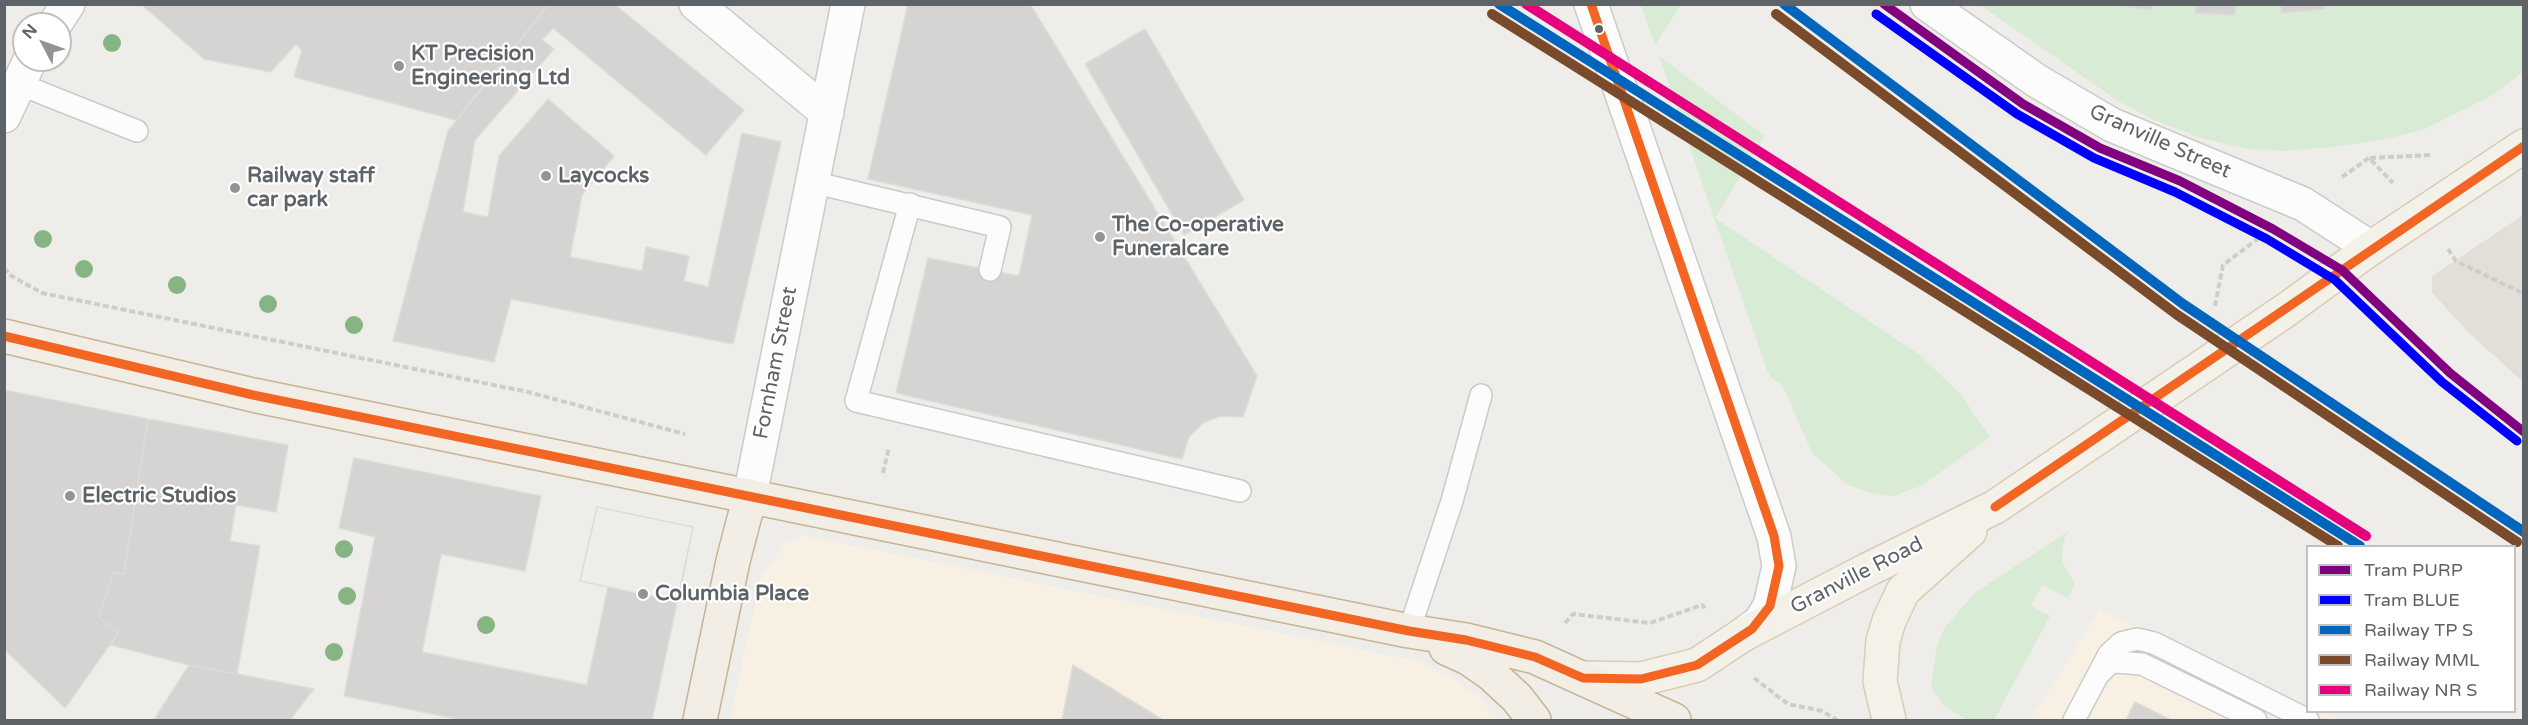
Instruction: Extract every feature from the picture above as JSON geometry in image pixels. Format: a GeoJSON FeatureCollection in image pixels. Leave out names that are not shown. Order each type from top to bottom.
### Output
{"type":"FeatureCollection","features":[{"type":"Feature","properties":{"kind":"highway"},"geometry":{"type":"LineString","coordinates":[[4,336],[253,395],[1408,631],[1458,639],[1535,657],[1674,720]]}},
{"type":"Feature","properties":{"kind":"highway","name":"Fornham Street"},"geometry":{"type":"LineString","coordinates":[[700,720],[733,561],[750,496]]}},
{"type":"Feature","properties":{"kind":"highway"},"geometry":{"type":"LineString","coordinates":[[1408,631],[1476,664],[1517,698],[1534,720]]}},
{"type":"Feature","properties":{"kind":"main road"},"geometry":{"type":"LineString","coordinates":[[696,4],[827,113]]}},
{"type":"Feature","properties":{"kind":"main road","name":"Fornham Street"},"geometry":{"type":"LineString","coordinates":[[750,496],[848,4]]}},
{"type":"Feature","properties":{"kind":"main road"},"geometry":{"type":"LineString","coordinates":[[1591,4],[1774,537],[1779,566],[1770,606],[1760,622],[1737,639]]}},
{"type":"Feature","properties":{"kind":"main road","name":"Granville Street"},"geometry":{"type":"LineString","coordinates":[[1927,4],[2037,81],[2112,125],[2303,204],[2371,248]]}},
{"type":"Feature","properties":{"kind":"main road"},"geometry":{"type":"LineString","coordinates":[[4,116],[25,72]]}},
{"type":"Feature","properties":{"kind":"main road","name":"Granville Road"},"geometry":{"type":"LineString","coordinates":[[1583,678],[1641,679],[1697,665],[1737,639],[1867,570],[1995,507],[2523,146]]}},
{"type":"Feature","properties":{"kind":"main road","name":"Granville Road"},"geometry":{"type":"LineString","coordinates":[[1889,720],[1880,681],[1883,641],[1895,607],[1904,591],[1995,507]]}},
{"type":"Feature","properties":{"kind":"lane"},"geometry":{"type":"LineString","coordinates":[[25,72],[137,131]]}},
{"type":"Feature","properties":{"kind":"lane"},"geometry":{"type":"LineString","coordinates":[[812,182],[1000,227],[990,270]]}},
{"type":"Feature","properties":{"kind":"lane"},"geometry":{"type":"LineString","coordinates":[[910,204],[856,401],[956,417],[1240,491]]}},
{"type":"Feature","properties":{"kind":"lane"},"geometry":{"type":"LineString","coordinates":[[1408,631],[1452,501],[1481,395]]}},
{"type":"Feature","properties":{"kind":"lane"},"geometry":{"type":"LineString","coordinates":[[2074,720],[2109,654],[2117,646],[2127,641],[2143,640],[2308,720]]}},
{"type":"Feature","properties":{"kind":"lane"},"geometry":{"type":"LineString","coordinates":[[2097,676],[2109,664],[2115,662],[2142,664],[2256,720]]}},
{"type":"Feature","properties":{"kind":"path"},"geometry":{"type":"LineString","coordinates":[[4,268],[10,275],[42,293],[528,392],[686,434]]}},
{"type":"Feature","properties":{"kind":"path"},"geometry":{"type":"LineString","coordinates":[[883,473],[890,439]]}},
{"type":"Feature","properties":{"kind":"path"},"geometry":{"type":"LineString","coordinates":[[1535,657],[1573,614],[1650,623],[1702,605],[1737,639],[1755,679],[1788,704],[1822,711],[1836,720]]}},
{"type":"Feature","properties":{"kind":"shaded area"},"geometry":{"type":"Polygon","coordinates":[[[2523,215],[2523,382],[2469,333],[2432,293],[2432,276],[2523,215]]]}},
{"type":"Feature","properties":{"kind":"shaded area"},"geometry":{"type":"Polygon","coordinates":[[[801,535],[1417,661],[1449,676],[1480,698],[1499,720],[730,720],[761,576],[786,544],[801,535]]]}},
{"type":"Feature","properties":{"kind":"shaded area"},"geometry":{"type":"Polygon","coordinates":[[[2100,610],[2306,706],[2306,713],[2322,713],[2340,720],[2030,720],[2100,610]]]}},
{"type":"Feature","properties":{"kind":"green space"},"geometry":{"type":"Polygon","coordinates":[[[2114,4],[2151,10],[2152,5],[2195,4],[2235,15],[2236,4],[2281,5],[2281,12],[2325,8],[2324,4],[2523,5],[2523,72],[2491,96],[2422,130],[2382,140],[2332,147],[2285,151],[2247,149],[2201,138],[2154,120],[2118,101],[1980,5],[2114,4]]]}},
{"type":"Feature","properties":{"kind":"green space"},"geometry":{"type":"Polygon","coordinates":[[[1641,5],[1681,5],[1655,45],[1641,5]]]}},
{"type":"Feature","properties":{"kind":"green space"},"geometry":{"type":"Polygon","coordinates":[[[1659,56],[1765,136],[1715,218],[1920,355],[1961,395],[1990,437],[1921,486],[1893,496],[1871,493],[1848,485],[1812,453],[1783,386],[1771,378],[1767,370],[1659,56]]]}},
{"type":"Feature","properties":{"kind":"green space"},"geometry":{"type":"Polygon","coordinates":[[[2070,530],[2065,536],[2062,552],[2063,564],[2075,583],[2068,598],[2042,585],[2031,606],[2050,616],[1994,720],[1968,720],[1945,707],[1931,687],[1937,645],[1945,627],[1976,592],[2070,530]]]}},
{"type":"Feature","properties":{"kind":"building","name":"KT Precision Engineering Ltd"},"geometry":{"type":"Polygon","coordinates":[[[141,4],[549,4],[456,120],[294,77],[302,50],[296,44],[271,72],[204,59],[141,4]]]}},
{"type":"Feature","properties":{"kind":"building","name":"Laycocks"},"geometry":{"type":"Polygon","coordinates":[[[549,4],[614,4],[744,110],[706,155],[553,28],[542,40],[554,49],[475,140],[463,212],[488,217],[499,156],[548,99],[614,156],[582,195],[570,257],[642,271],[646,247],[689,256],[684,281],[708,287],[742,133],[781,142],[733,344],[511,299],[494,362],[393,341],[448,131],[549,4]]]}},
{"type":"Feature","properties":{"kind":"building","name":"The Co-operative Funeralcare"},"geometry":{"type":"Polygon","coordinates":[[[908,4],[1030,4],[1257,376],[1243,417],[1220,416],[1203,423],[1189,437],[1182,459],[896,393],[928,258],[1019,276],[1032,215],[868,179],[908,4]]]}},
{"type":"Feature","properties":{"kind":"building"},"geometry":{"type":"Polygon","coordinates":[[[2114,4],[2152,4],[2151,10],[2114,4]]]}},
{"type":"Feature","properties":{"kind":"building"},"geometry":{"type":"Polygon","coordinates":[[[2195,4],[2236,4],[2235,15],[2195,13],[2195,4]]]}},
{"type":"Feature","properties":{"kind":"building"},"geometry":{"type":"Polygon","coordinates":[[[2281,4],[2324,4],[2325,9],[2281,13],[2281,4]]]}},
{"type":"Feature","properties":{"kind":"building"},"geometry":{"type":"Polygon","coordinates":[[[1145,29],[1244,200],[1184,235],[1085,64],[1145,29]]]}},
{"type":"Feature","properties":{"kind":"building","name":"Electric Studios"},"geometry":{"type":"Polygon","coordinates":[[[4,390],[148,419],[124,574],[114,572],[99,617],[118,633],[65,708],[4,649],[4,390]]]}},
{"type":"Feature","properties":{"kind":"building"},"geometry":{"type":"Polygon","coordinates":[[[148,419],[288,445],[276,512],[236,505],[230,541],[260,546],[237,674],[189,665],[111,645],[118,633],[99,617],[114,572],[124,574],[148,419]]]}},
{"type":"Feature","properties":{"kind":"building","name":"Columbia Place"},"geometry":{"type":"Polygon","coordinates":[[[354,458],[541,496],[525,571],[441,554],[422,652],[587,685],[608,587],[580,581],[597,507],[693,527],[652,720],[462,720],[344,696],[375,537],[339,528],[354,458]]]}},
{"type":"Feature","properties":{"kind":"building","name":"Columbia Place"},"geometry":{"type":"Polygon","coordinates":[[[597,507],[693,527],[678,602],[580,581],[597,507]]]}},
{"type":"Feature","properties":{"kind":"building"},"geometry":{"type":"Polygon","coordinates":[[[189,665],[314,689],[290,720],[154,720],[189,665]]]}},
{"type":"Feature","properties":{"kind":"building"},"geometry":{"type":"Polygon","coordinates":[[[1073,665],[1163,720],[1062,720],[1073,665]]]}},
{"type":"Feature","properties":{"kind":"building"},"geometry":{"type":"Polygon","coordinates":[[[2135,702],[2171,720],[2126,720],[2135,702]]]}},
{"type":"Feature","properties":{"kind":"tram line","name":"PURP"},"geometry":{"type":"LineString","coordinates":[[1884,4],[2023,104],[2100,148],[2180,181],[2273,229],[2342,270],[2450,373],[2524,432]]}},
{"type":"Feature","properties":{"kind":"tram line","name":"BLUE"},"geometry":{"type":"LineString","coordinates":[[1876,14],[2017,114],[2094,158],[2175,192],[2267,239],[2335,280],[2442,382],[2517,441]]}},
{"type":"Feature","properties":{"kind":"transit line"},"geometry":{"type":"LineString","coordinates":[[1499,4],[2358,545]]}},
{"type":"Feature","properties":{"kind":"transit line"},"geometry":{"type":"LineString","coordinates":[[1526,4],[2366,536]]}},
{"type":"Feature","properties":{"kind":"transit line"},"geometry":{"type":"LineString","coordinates":[[4,336],[253,395],[1409,631],[1466,640],[1535,657],[1583,678],[1641,679],[1697,665],[1752,629],[1770,606],[1779,566],[1774,536],[1591,4]]}},
{"type":"Feature","properties":{"kind":"transit line"},"geometry":{"type":"LineString","coordinates":[[1784,4],[2183,304],[2524,532]]}},
{"type":"Feature","properties":{"kind":"transit line"},"geometry":{"type":"LineString","coordinates":[[1995,507],[2524,146]]}},
{"type":"Feature","properties":{"kind":"rail line","name":"MML"},"geometry":{"type":"LineString","coordinates":[[1492,14],[2336,545]]}},
{"type":"Feature","properties":{"kind":"rail line","name":"MML"},"geometry":{"type":"LineString","coordinates":[[1776,14],[2176,314],[2517,542]]}},
{"type":"Feature","properties":{"kind":"place","name":"KT Precision Engineering Ltd"},"geometry":{"type":"Point","coordinates":[399,66]}},
{"type":"Feature","properties":{"kind":"place","name":"Laycocks"},"geometry":{"type":"Point","coordinates":[546,176]}},
{"type":"Feature","properties":{"kind":"place","name":"Railway staff car park"},"geometry":{"type":"Point","coordinates":[235,188]}},
{"type":"Feature","properties":{"kind":"place","name":"The Co-operative Funeralcare"},"geometry":{"type":"Point","coordinates":[1100,237]}},
{"type":"Feature","properties":{"kind":"place","name":"Electric Studios"},"geometry":{"type":"Point","coordinates":[70,496]}},
{"type":"Feature","properties":{"kind":"place","name":"Columbia Place"},"geometry":{"type":"Point","coordinates":[643,594]}}]}
